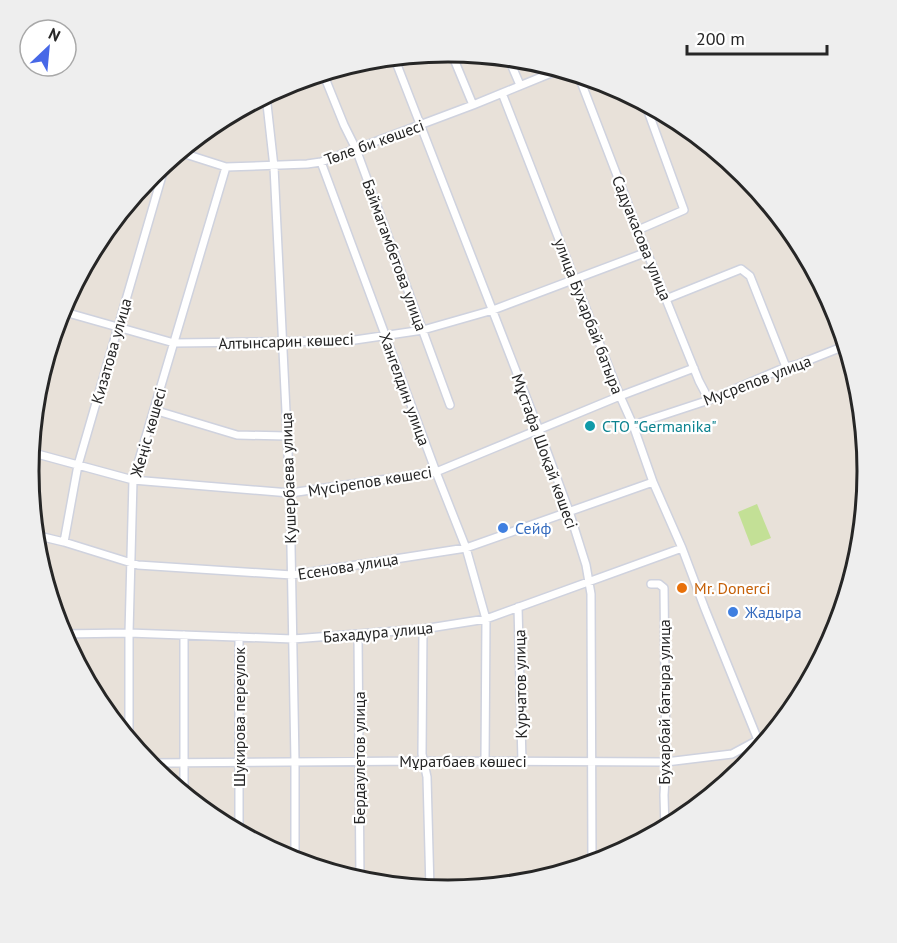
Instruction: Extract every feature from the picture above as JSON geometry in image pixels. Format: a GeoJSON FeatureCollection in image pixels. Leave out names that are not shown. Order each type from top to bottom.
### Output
{"type":"FeatureCollection","features":[{"type":"Feature","properties":{"kind":"street"},"geometry":{"type":"LineString","coordinates":[[455,62],[473,105]]}},
{"type":"Feature","properties":{"kind":"street","name":"Мұстафа Шоқай көшесі"},"geometry":{"type":"LineString","coordinates":[[397,66],[539,430],[569,511],[589,580],[591,594],[592,855]]}},
{"type":"Feature","properties":{"kind":"street"},"geometry":{"type":"LineString","coordinates":[[512,68],[519,86]]}},
{"type":"Feature","properties":{"kind":"street","name":"Төле би көшесі"},"geometry":{"type":"LineString","coordinates":[[189,155],[226,167],[321,162],[547,74]]}},
{"type":"Feature","properties":{"kind":"street","name":"Баймагамбетова улица"},"geometry":{"type":"LineString","coordinates":[[326,81],[356,149],[450,405]]}},
{"type":"Feature","properties":{"kind":"street","name":"Садуакасова улица"},"geometry":{"type":"LineString","coordinates":[[582,85],[638,230],[709,400]]}},
{"type":"Feature","properties":{"kind":"street","name":"улица Бухарбай батыра"},"geometry":{"type":"LineString","coordinates":[[502,93],[633,425],[653,482],[682,548],[758,740]]}},
{"type":"Feature","properties":{"kind":"street","name":"Кушербаева улица"},"geometry":{"type":"LineString","coordinates":[[267,104],[274,166],[290,493],[295,851]]}},
{"type":"Feature","properties":{"kind":"street"},"geometry":{"type":"LineString","coordinates":[[638,230],[684,210],[649,115]]}},
{"type":"Feature","properties":{"kind":"street","name":"Хангелдин улица"},"geometry":{"type":"LineString","coordinates":[[321,162],[466,548],[486,619],[485,762]]}},
{"type":"Feature","properties":{"kind":"street","name":"Жеңіс көшесі"},"geometry":{"type":"LineString","coordinates":[[129,727],[133,480],[226,167]]}},
{"type":"Feature","properties":{"kind":"street","name":"Кизатова улица"},"geometry":{"type":"LineString","coordinates":[[64,542],[78,465],[161,180]]}},
{"type":"Feature","properties":{"kind":"street","name":"Алтынсарин көшесі"},"geometry":{"type":"LineString","coordinates":[[71,312],[174,344],[348,341],[423,330],[493,310],[647,252]]}},
{"type":"Feature","properties":{"kind":"street"},"geometry":{"type":"LineString","coordinates":[[666,299],[741,270],[750,276],[786,367]]}},
{"type":"Feature","properties":{"kind":"street","name":"Мусрепов улица"},"geometry":{"type":"LineString","coordinates":[[633,425],[709,400],[786,367],[839,348]]}},
{"type":"Feature","properties":{"kind":"street","name":"Мүсірепов көшесі"},"geometry":{"type":"LineString","coordinates":[[40,455],[133,480],[290,493],[436,472],[694,368]]}},
{"type":"Feature","properties":{"kind":"street"},"geometry":{"type":"LineString","coordinates":[[154,410],[237,435],[286,436]]}},
{"type":"Feature","properties":{"kind":"street","name":"Есенова улица"},"geometry":{"type":"LineString","coordinates":[[45,537],[138,565],[291,575],[466,548],[653,482]]}},
{"type":"Feature","properties":{"kind":"street","name":"Бахадура улица"},"geometry":{"type":"LineString","coordinates":[[73,634],[129,633],[293,639],[423,629],[486,619],[682,548]]}},
{"type":"Feature","properties":{"kind":"street","name":"Бухарбай батыра улица"},"geometry":{"type":"LineString","coordinates":[[651,584],[659,584],[664,588],[665,819]]}},
{"type":"Feature","properties":{"kind":"street","name":"Курчатов улица"},"geometry":{"type":"LineString","coordinates":[[519,607],[522,762]]}},
{"type":"Feature","properties":{"kind":"street"},"geometry":{"type":"LineString","coordinates":[[423,629],[423,761],[427,777],[430,880]]}},
{"type":"Feature","properties":{"kind":"street"},"geometry":{"type":"LineString","coordinates":[[184,635],[184,784]]}},
{"type":"Feature","properties":{"kind":"street","name":"Бердаулетов улица"},"geometry":{"type":"LineString","coordinates":[[358,635],[360,871]]}},
{"type":"Feature","properties":{"kind":"street","name":"Шукирова переулок"},"geometry":{"type":"LineString","coordinates":[[239,823],[240,637]]}},
{"type":"Feature","properties":{"kind":"street","name":"Мұратбаев көшесі"},"geometry":{"type":"LineString","coordinates":[[161,763],[666,762],[732,754],[757,740]]}},
{"type":"Feature","properties":{"kind":"green space"},"geometry":{"type":"Polygon","coordinates":[[[757,504],[771,538],[751,546],[738,512],[757,504]]]}},
{"type":"Feature","properties":{"kind":"place","name":"СТО \"Germanika\""},"geometry":{"type":"Point","coordinates":[590,426]}},
{"type":"Feature","properties":{"kind":"place","name":"Сейф"},"geometry":{"type":"Point","coordinates":[503,528]}},
{"type":"Feature","properties":{"kind":"place","name":"Mr. Donerci"},"geometry":{"type":"Point","coordinates":[682,588]}},
{"type":"Feature","properties":{"kind":"place","name":"Жадыра"},"geometry":{"type":"Point","coordinates":[733,612]}}]}
